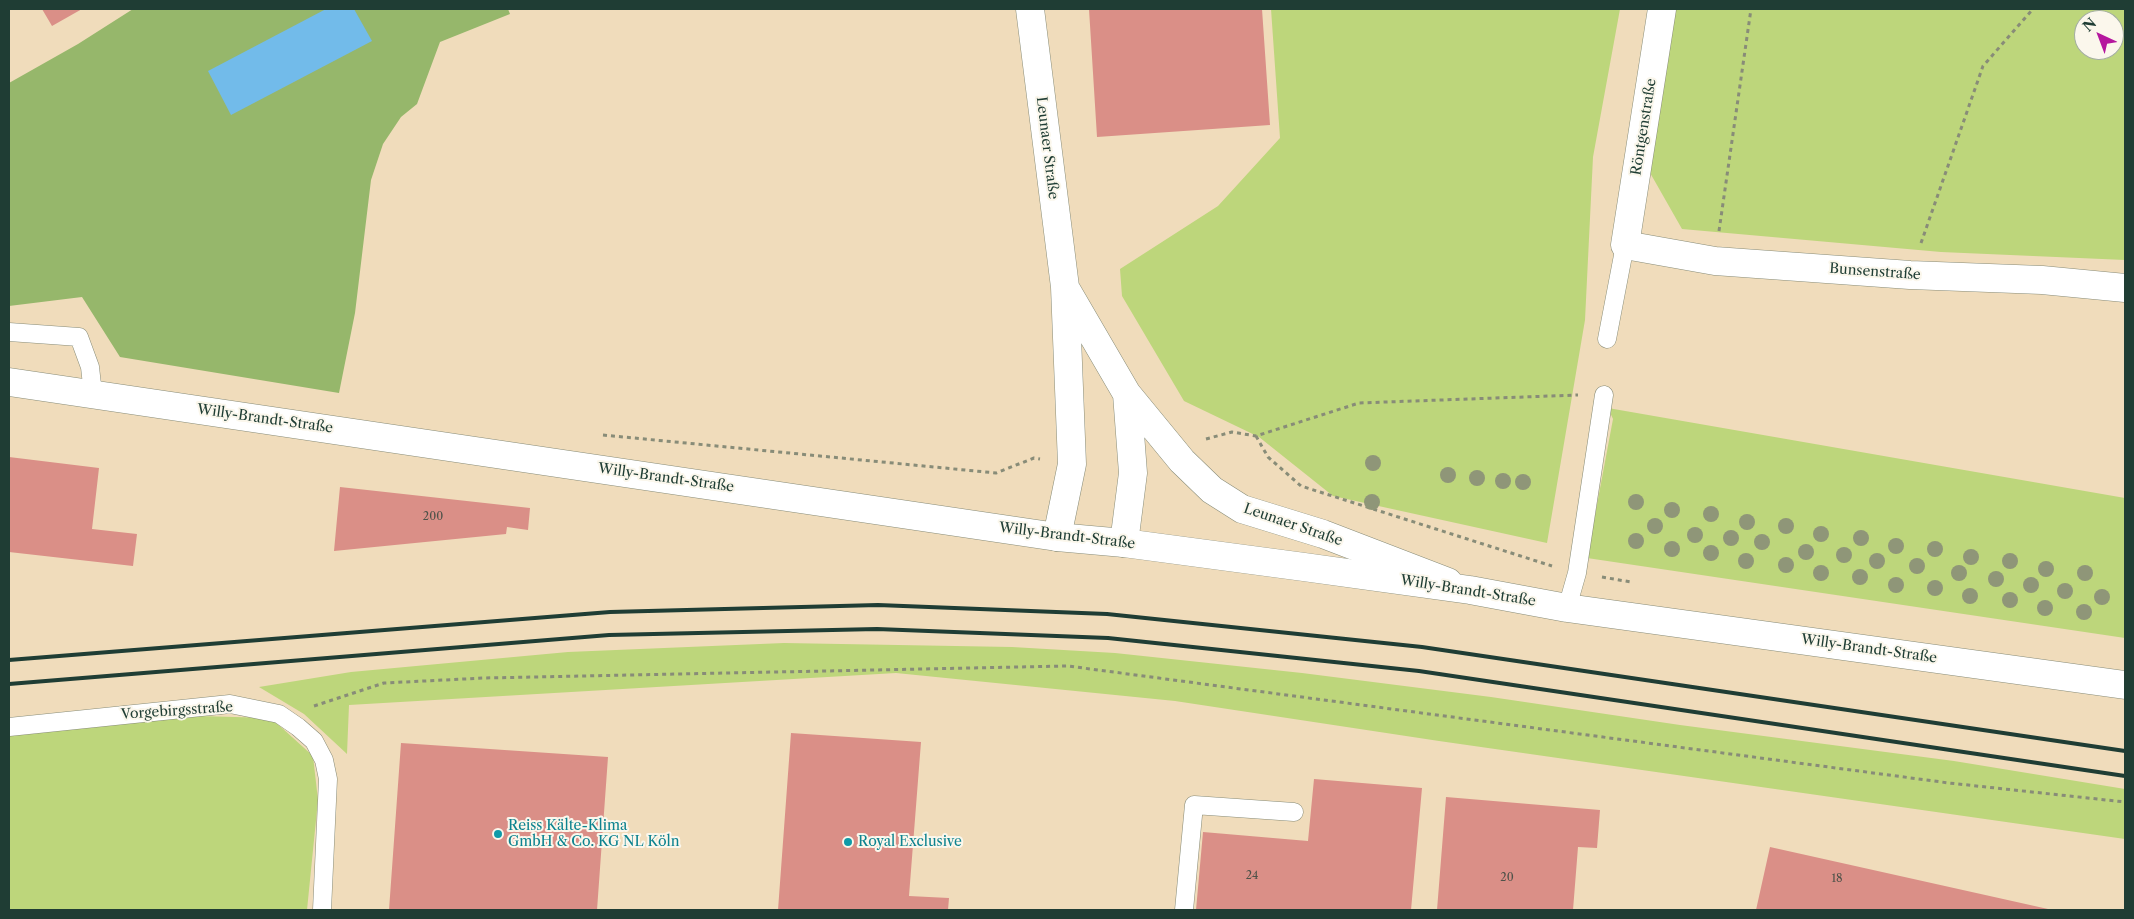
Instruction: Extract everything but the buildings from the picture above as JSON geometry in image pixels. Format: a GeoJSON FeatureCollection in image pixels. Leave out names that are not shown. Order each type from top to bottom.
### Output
{"type":"FeatureCollection","features":[{"type":"Feature","properties":{"kind":"main road","name":"Leunaer Straße"},"geometry":{"type":"LineString","coordinates":[[1030,9],[1065,287],[1072,464],[1058,536]]}},
{"type":"Feature","properties":{"kind":"main road","name":"Röntgenstraße"},"geometry":{"type":"LineString","coordinates":[[1625,245],[1662,9]]}},
{"type":"Feature","properties":{"kind":"main road","name":"Bunsenstraße"},"geometry":{"type":"LineString","coordinates":[[1625,245],[1715,261],[1910,275],[2042,280],[2125,288]]}},
{"type":"Feature","properties":{"kind":"main road","name":"Leunaer Straße"},"geometry":{"type":"LineString","coordinates":[[1065,287],[1127,394],[1188,467],[1212,490],[1242,509],[1323,534],[1470,590]]}},
{"type":"Feature","properties":{"kind":"main road","name":"Willy-Brandt-Straße"},"geometry":{"type":"LineString","coordinates":[[9,382],[1058,536],[1124,543],[1470,590],[1567,608],[2125,685]]}},
{"type":"Feature","properties":{"kind":"main road","name":"Leunaer Straße"},"geometry":{"type":"LineString","coordinates":[[1124,543],[1133,473],[1127,394]]}},
{"type":"Feature","properties":{"kind":"lane"},"geometry":{"type":"LineString","coordinates":[[1607,339],[1625,245]]}},
{"type":"Feature","properties":{"kind":"lane"},"geometry":{"type":"LineString","coordinates":[[9,332],[79,337],[90,368],[93,394]]}},
{"type":"Feature","properties":{"kind":"lane"},"geometry":{"type":"LineString","coordinates":[[1567,608],[1577,573],[1604,395]]}},
{"type":"Feature","properties":{"kind":"lane","name":"Vorgebirgsstraße"},"geometry":{"type":"LineString","coordinates":[[9,727],[230,704],[279,714],[314,741],[324,760],[328,779],[322,910]]}},
{"type":"Feature","properties":{"kind":"lane"},"geometry":{"type":"LineString","coordinates":[[1184,910],[1194,805],[1294,812]]}},
{"type":"Feature","properties":{"kind":"path"},"geometry":{"type":"LineString","coordinates":[[1715,261],[1752,9]]}},
{"type":"Feature","properties":{"kind":"path"},"geometry":{"type":"LineString","coordinates":[[1910,275],[1983,66],[2033,9]]}},
{"type":"Feature","properties":{"kind":"path"},"geometry":{"type":"LineString","coordinates":[[1604,395],[1359,403],[1256,436],[1268,457],[1301,486],[1577,573],[1635,583]]}},
{"type":"Feature","properties":{"kind":"path"},"geometry":{"type":"LineString","coordinates":[[600,435],[996,473],[1034,458],[1072,464]]}},
{"type":"Feature","properties":{"kind":"path"},"geometry":{"type":"LineString","coordinates":[[279,714],[325,703],[384,683],[484,678],[1068,666],[1949,783],[2125,802]]}},
{"type":"Feature","properties":{"kind":"green space"},"geometry":{"type":"Polygon","coordinates":[[[133,9],[508,9],[510,14],[440,42],[417,104],[401,117],[383,144],[371,180],[355,313],[339,393],[120,357],[82,297],[9,306],[9,83],[78,44],[133,9]]]}},
{"type":"Feature","properties":{"kind":"green space"},"geometry":{"type":"Polygon","coordinates":[[[1271,9],[1620,9],[1593,157],[1585,320],[1547,543],[1333,496],[1259,437],[1184,401],[1122,296],[1120,269],[1218,206],[1280,138],[1271,9]]]}},
{"type":"Feature","properties":{"kind":"green space"},"geometry":{"type":"Polygon","coordinates":[[[1672,9],[2125,9],[2125,260],[1941,252],[1682,229],[1649,171],[1672,9]]]}},
{"type":"Feature","properties":{"kind":"green space"},"geometry":{"type":"Polygon","coordinates":[[[1608,408],[2125,498],[2125,638],[1587,558],[1613,419],[1608,408]]]}},
{"type":"Feature","properties":{"kind":"green space"},"geometry":{"type":"Polygon","coordinates":[[[784,643],[1012,647],[1115,653],[1302,673],[1491,697],[1680,725],[1954,761],[2125,789],[2125,839],[1439,741],[1175,701],[896,673],[349,705],[347,754],[304,714],[259,687],[351,672],[568,652],[784,643]]]}},
{"type":"Feature","properties":{"kind":"green space"},"geometry":{"type":"Polygon","coordinates":[[[199,716],[271,718],[313,756],[318,800],[307,910],[9,910],[9,736],[199,716]]]}},
{"type":"Feature","properties":{"kind":"water"},"geometry":{"type":"Polygon","coordinates":[[[326,9],[354,9],[372,41],[231,115],[208,71],[326,9]]]}},
{"type":"Feature","properties":{"kind":"railway"},"geometry":{"type":"LineString","coordinates":[[9,660],[610,612],[878,605],[1107,614],[1422,647],[2125,751]]}},
{"type":"Feature","properties":{"kind":"railway"},"geometry":{"type":"LineString","coordinates":[[9,684],[609,635],[877,629],[1108,638],[1419,671],[2125,776]]}},
{"type":"Feature","properties":{"kind":"place","name":"Reiss Kälte-Klima GmbH & Co. KG NL Köln"},"geometry":{"type":"Point","coordinates":[498,834]}},
{"type":"Feature","properties":{"kind":"place","name":"Royal Exclusive"},"geometry":{"type":"Point","coordinates":[848,842]}}]}
